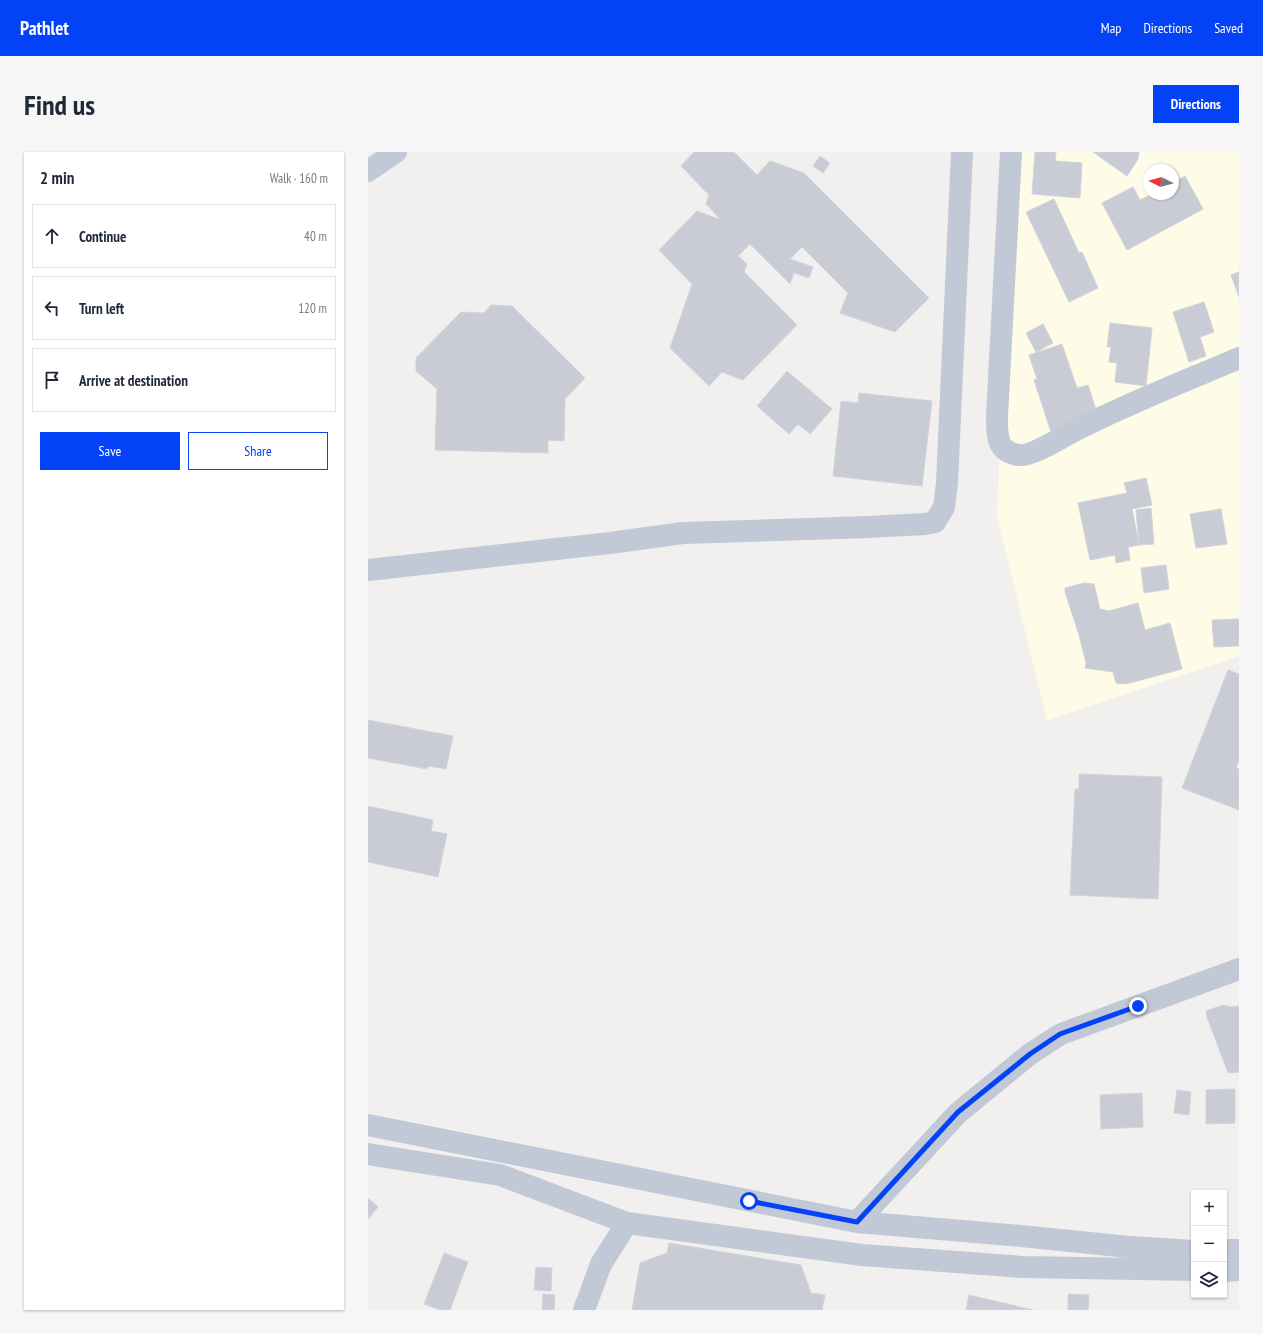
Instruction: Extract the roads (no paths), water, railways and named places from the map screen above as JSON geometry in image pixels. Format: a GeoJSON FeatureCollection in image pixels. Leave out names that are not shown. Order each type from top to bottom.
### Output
{"type":"FeatureCollection","features":[{"type":"Feature","properties":{"kind":"street"},"geometry":{"type":"LineString","coordinates":[[368,171],[396,152]]}},
{"type":"Feature","properties":{"kind":"street"},"geometry":{"type":"LineString","coordinates":[[368,570],[610,544],[683,532],[869,527],[925,524],[935,522],[944,507],[947,483],[962,152]]}},
{"type":"Feature","properties":{"kind":"street"},"geometry":{"type":"LineString","coordinates":[[1011,152],[998,416],[998,438],[1003,449],[1021,456],[1036,451],[1109,413],[1239,358]]}},
{"type":"Feature","properties":{"kind":"street"},"geometry":{"type":"LineString","coordinates":[[857,1222],[958,1112],[1030,1054],[1060,1034],[1239,969]]}},
{"type":"Feature","properties":{"kind":"street"},"geometry":{"type":"LineString","coordinates":[[368,1125],[857,1222],[1129,1247],[1191,1251]]}},
{"type":"Feature","properties":{"kind":"street"},"geometry":{"type":"LineString","coordinates":[[368,1154],[500,1175],[627,1223],[862,1255],[1023,1266],[1191,1270]]}},
{"type":"Feature","properties":{"kind":"street"},"geometry":{"type":"LineString","coordinates":[[584,1310],[602,1264],[627,1223]]}},
{"type":"Feature","properties":{"kind":"street"},"geometry":{"type":"LineString","coordinates":[[1227,1250],[1239,1250]]}},
{"type":"Feature","properties":{"kind":"street"},"geometry":{"type":"LineString","coordinates":[[1227,1271],[1239,1270]]}}]}
